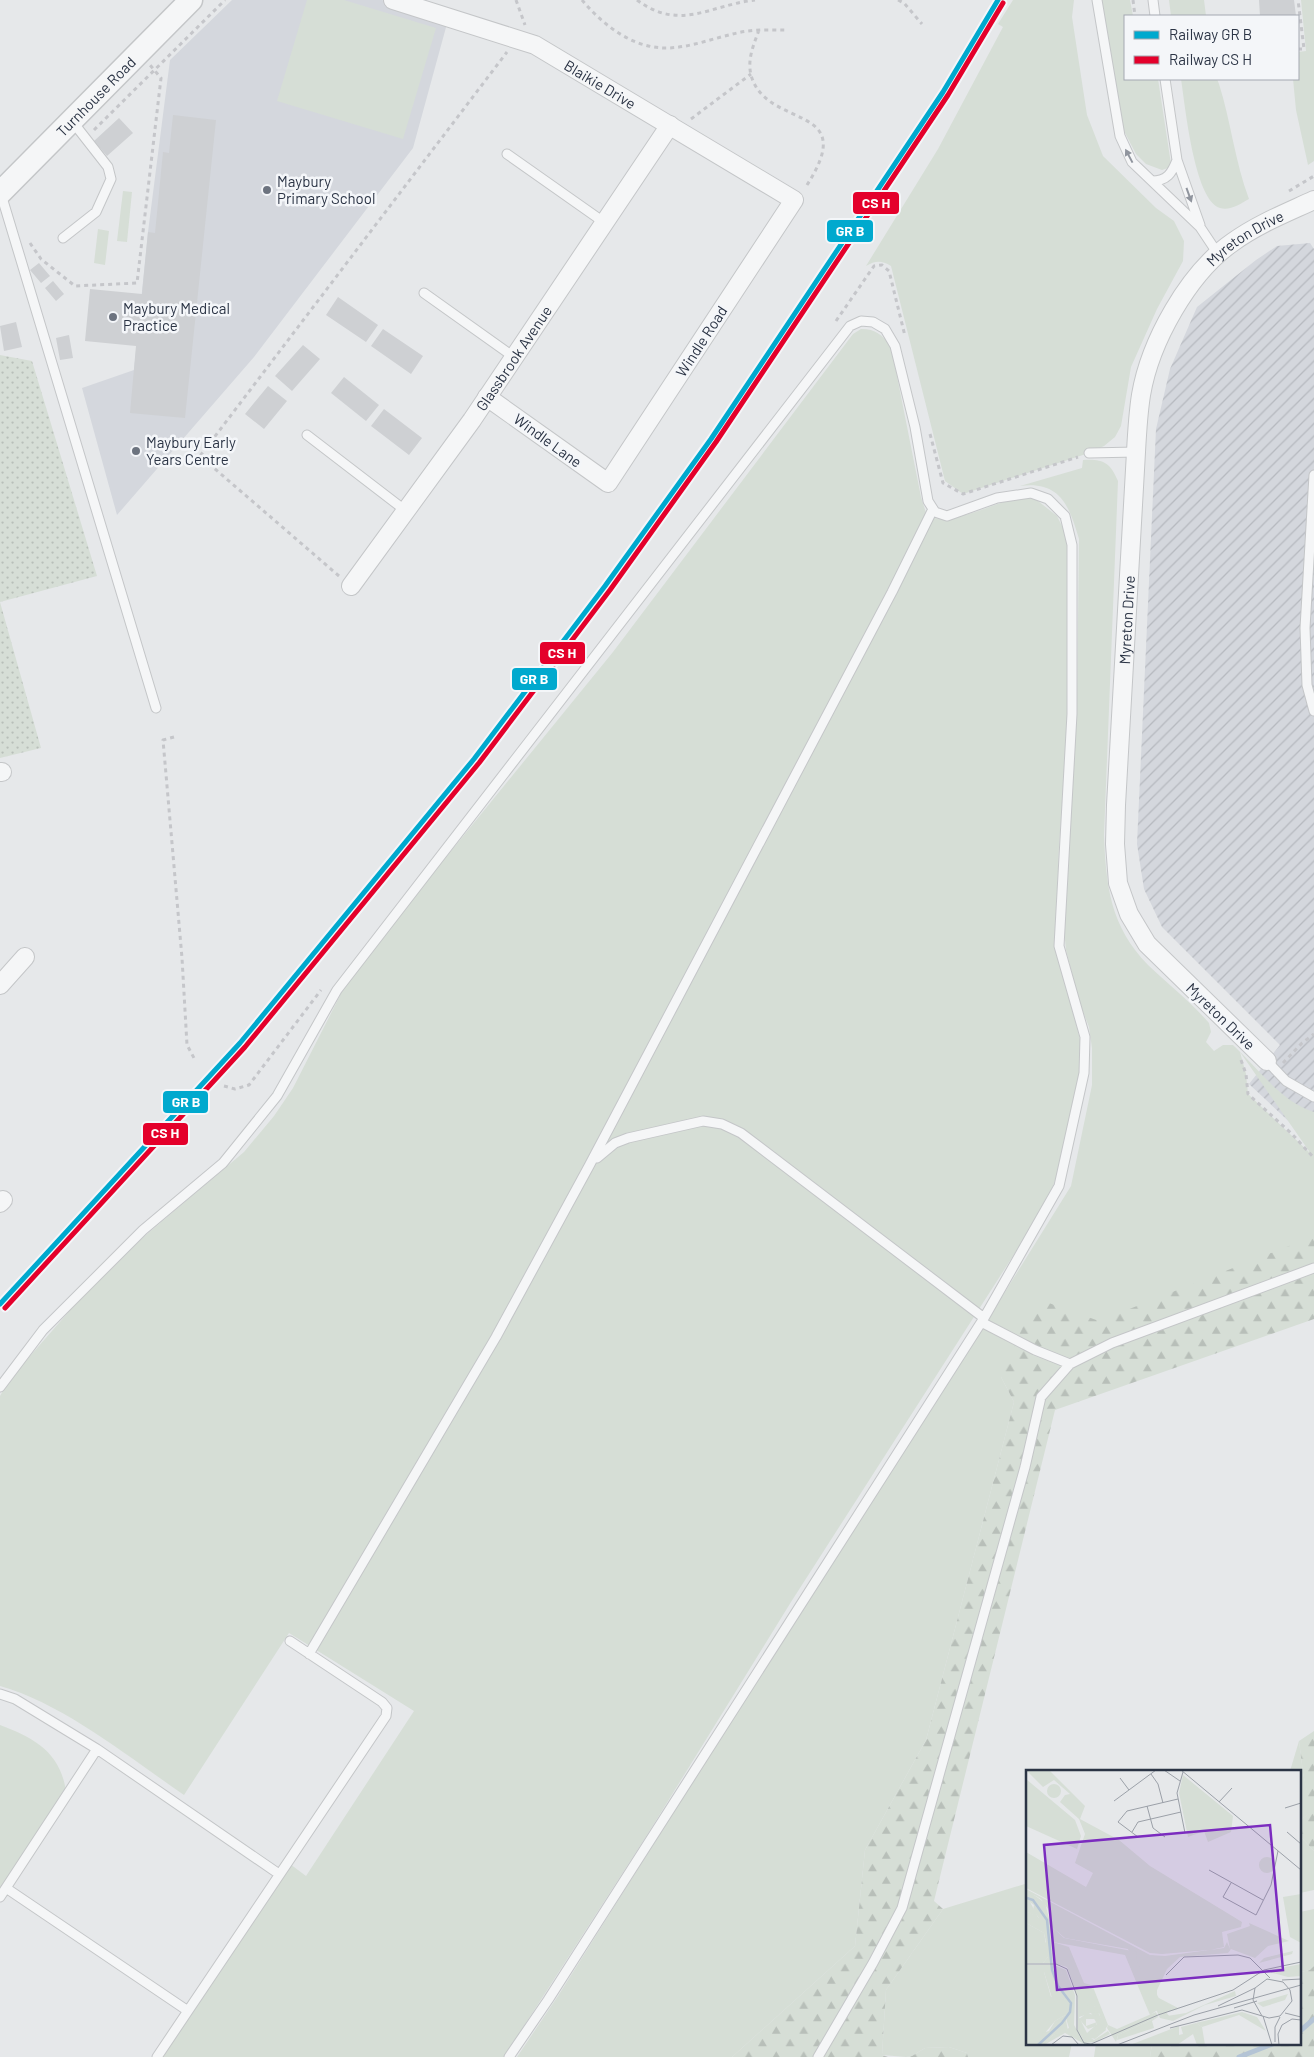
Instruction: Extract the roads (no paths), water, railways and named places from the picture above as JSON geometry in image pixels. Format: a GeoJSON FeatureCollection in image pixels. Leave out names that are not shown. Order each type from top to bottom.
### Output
{"type":"FeatureCollection","features":[{"type":"Feature","properties":{"kind":"street","name":"Turnhouse Road"},"geometry":{"type":"LineString","coordinates":[[0,193],[79,129],[191,0]]}},
{"type":"Feature","properties":{"kind":"street","name":"Blaikie Drive"},"geometry":{"type":"LineString","coordinates":[[393,0],[522,33],[535,45],[676,120],[794,200]]}},
{"type":"Feature","properties":{"kind":"street","name":"Glassbrook Avenue"},"geometry":{"type":"LineString","coordinates":[[351,586],[488,397],[676,120]]}},
{"type":"Feature","properties":{"kind":"street","name":"Windle Road"},"geometry":{"type":"LineString","coordinates":[[608,483],[794,200]]}},
{"type":"Feature","properties":{"kind":"street","name":"Myreton Drive"},"geometry":{"type":"LineString","coordinates":[[1275,1062],[1240,1034],[1147,944],[1129,914],[1118,883],[1115,844],[1116,805],[1141,394],[1164,327],[1183,292],[1218,254],[1231,243],[1264,223],[1314,200]]}},
{"type":"Feature","properties":{"kind":"street","name":"Windle Lane"},"geometry":{"type":"LineString","coordinates":[[488,397],[608,483]]}},
{"type":"Feature","properties":{"kind":"street"},"geometry":{"type":"LineString","coordinates":[[0,985],[25,957]]}},
{"type":"Feature","properties":{"kind":"lane"},"geometry":{"type":"LineString","coordinates":[[1097,0],[1120,136],[1132,162],[1200,227],[1218,254]]}},
{"type":"Feature","properties":{"kind":"lane"},"geometry":{"type":"LineString","coordinates":[[1153,0],[1155,15]]}},
{"type":"Feature","properties":{"kind":"lane"},"geometry":{"type":"LineString","coordinates":[[1165,80],[1176,160],[1200,227]]}},
{"type":"Feature","properties":{"kind":"lane"},"geometry":{"type":"LineString","coordinates":[[64,238],[96,212],[111,179],[108,167],[79,129]]}},
{"type":"Feature","properties":{"kind":"lane"},"geometry":{"type":"LineString","coordinates":[[507,154],[605,222]]}},
{"type":"Feature","properties":{"kind":"lane"},"geometry":{"type":"LineString","coordinates":[[1152,181],[1162,180],[1172,174],[1176,160]]}},
{"type":"Feature","properties":{"kind":"lane"},"geometry":{"type":"LineString","coordinates":[[0,193],[156,708]]}},
{"type":"Feature","properties":{"kind":"lane"},"geometry":{"type":"LineString","coordinates":[[424,293],[514,357]]}},
{"type":"Feature","properties":{"kind":"lane"},"geometry":{"type":"LineString","coordinates":[[0,1387],[43,1330],[143,1230],[223,1163],[276,1096],[337,990],[850,326],[861,321],[873,322],[885,329],[895,346],[915,427],[928,501],[935,512],[947,516],[997,498],[1031,493],[1048,499],[1065,516],[1072,545],[1072,714],[1059,946],[1084,1037],[1084,1073],[1059,1186],[984,1321],[548,2000],[509,2057]]}},
{"type":"Feature","properties":{"kind":"lane"},"geometry":{"type":"LineString","coordinates":[[307,435],[406,511]]}},
{"type":"Feature","properties":{"kind":"lane"},"geometry":{"type":"LineString","coordinates":[[1089,453],[1136,452]]}},
{"type":"Feature","properties":{"kind":"lane"},"geometry":{"type":"LineString","coordinates":[[1314,475],[1305,628],[1306,685],[1314,711]]}},
{"type":"Feature","properties":{"kind":"lane"},"geometry":{"type":"LineString","coordinates":[[309,1654],[496,1338],[888,601],[933,508]]}},
{"type":"Feature","properties":{"kind":"lane"},"geometry":{"type":"LineString","coordinates":[[1275,1062],[1286,1081],[1314,1097]]}},
{"type":"Feature","properties":{"kind":"lane"},"geometry":{"type":"LineString","coordinates":[[589,1166],[615,1143],[628,1138],[703,1120],[722,1124],[741,1133],[984,1321],[1035,1350],[1070,1364]]}},
{"type":"Feature","properties":{"kind":"lane"},"geometry":{"type":"LineString","coordinates":[[818,2057],[873,1963],[902,1908],[1025,1467],[1041,1397],[1070,1364],[1112,1343],[1314,1268]]}},
{"type":"Feature","properties":{"kind":"lane"},"geometry":{"type":"LineString","coordinates":[[157,2057],[386,1716],[387,1708],[382,1702],[290,1641]]}},
{"type":"Feature","properties":{"kind":"lane"},"geometry":{"type":"LineString","coordinates":[[0,1694],[16,1700],[98,1749],[280,1874]]}},
{"type":"Feature","properties":{"kind":"lane"},"geometry":{"type":"LineString","coordinates":[[0,1897],[98,1749]]}},
{"type":"Feature","properties":{"kind":"lane"},"geometry":{"type":"LineString","coordinates":[[6,1888],[188,2011]]}},
{"type":"Feature","properties":{"kind":"waterway"},"geometry":{"type":"LineString","coordinates":[[1302,2029],[1314,2019]]}},
{"type":"Feature","properties":{"kind":"waterway"},"geometry":{"type":"LineString","coordinates":[[1239,2057],[1272,2044]]}},
{"type":"Feature","properties":{"kind":"place","name":"Maybury Primary School"},"geometry":{"type":"Point","coordinates":[267,190]}},
{"type":"Feature","properties":{"kind":"place","name":"Maybury Medical Practice"},"geometry":{"type":"Point","coordinates":[113,317]}},
{"type":"Feature","properties":{"kind":"place","name":"Maybury Early Years Centre"},"geometry":{"type":"Point","coordinates":[136,451]}}]}
